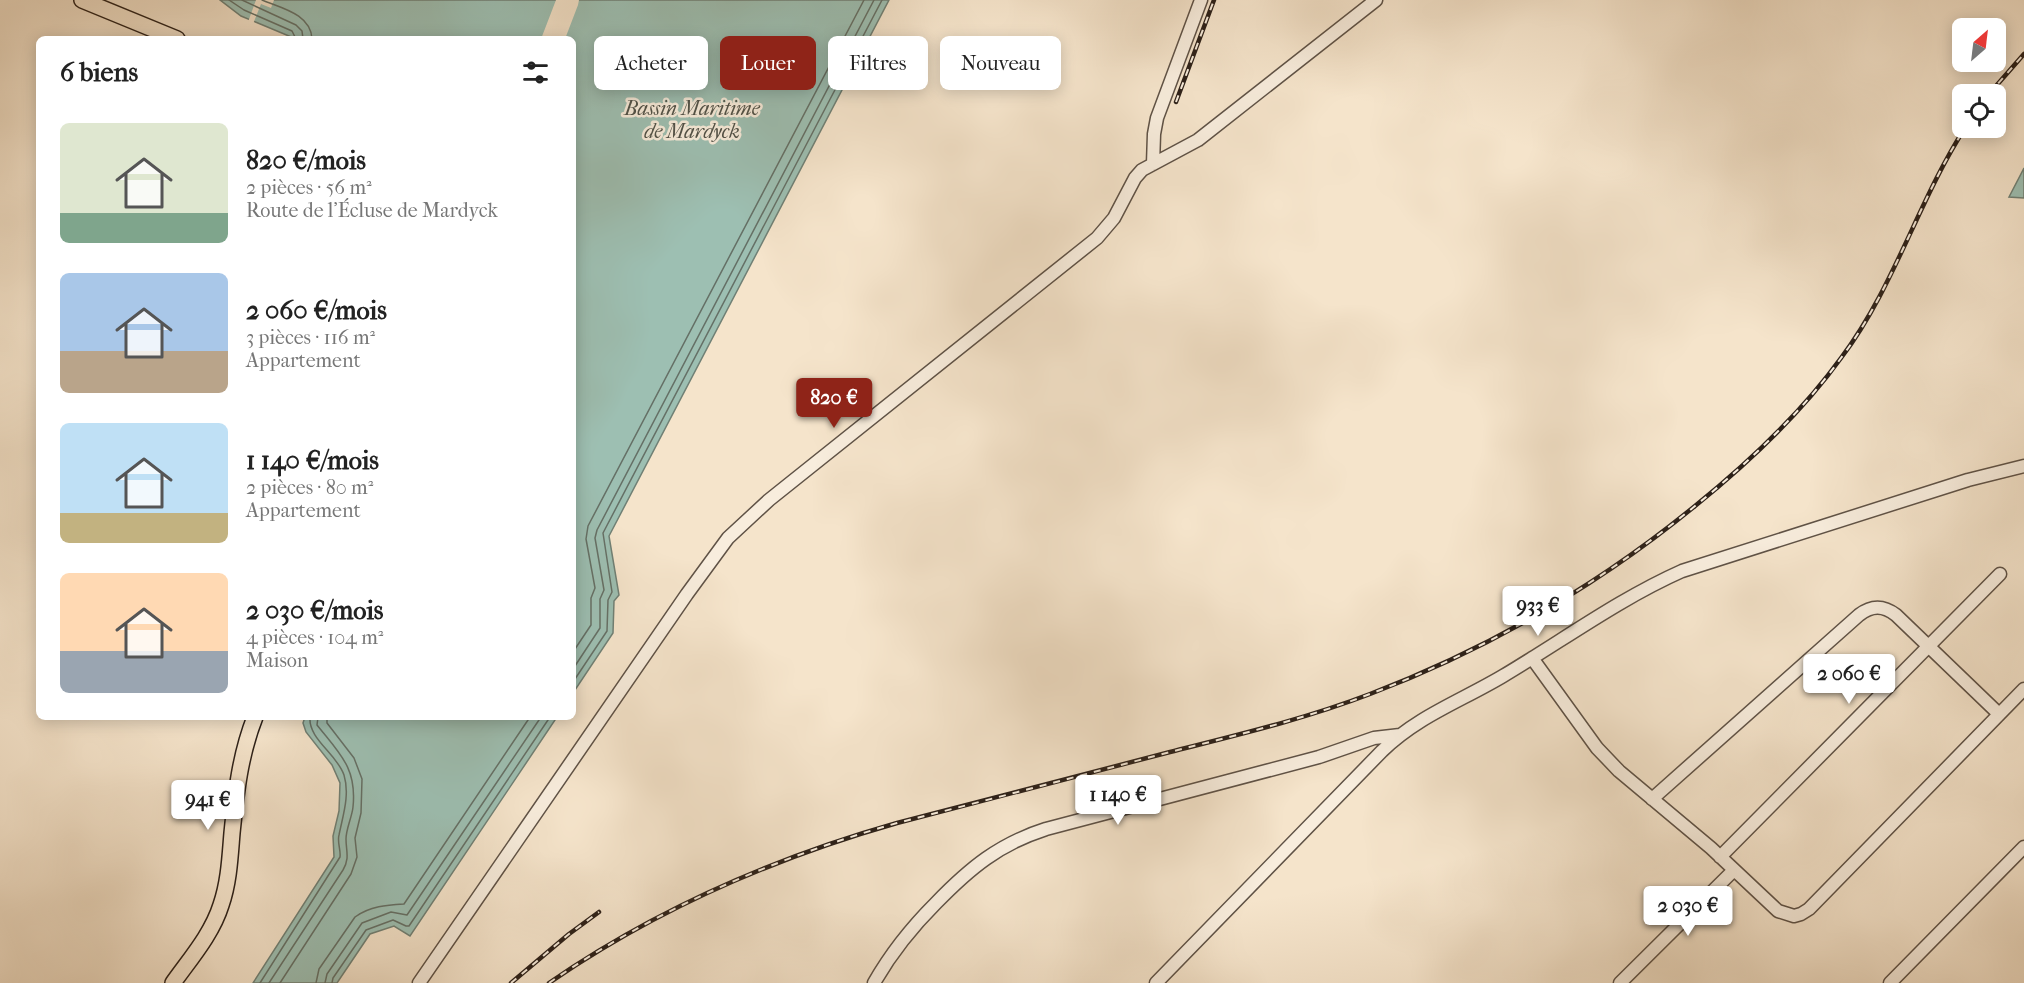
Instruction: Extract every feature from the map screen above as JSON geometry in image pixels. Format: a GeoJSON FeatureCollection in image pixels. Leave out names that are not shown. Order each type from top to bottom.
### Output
{"type":"FeatureCollection","features":[{"type":"Feature","properties":{"kind":"main road"},"geometry":{"type":"LineString","coordinates":[[82,0],[170,36]]}},
{"type":"Feature","properties":{"kind":"main road"},"geometry":{"type":"LineString","coordinates":[[102,0],[180,36]]}},
{"type":"Feature","properties":{"kind":"main road"},"geometry":{"type":"LineString","coordinates":[[192,955],[211,916],[216,898],[232,767],[237,743],[246,720]]}},
{"type":"Feature","properties":{"kind":"main road"},"geometry":{"type":"LineString","coordinates":[[173,983],[213,924],[222,903],[229,863],[239,769],[254,720]]}},
{"type":"Feature","properties":{"kind":"street"},"geometry":{"type":"LineString","coordinates":[[1153,164],[1155,123],[1201,0]]}},
{"type":"Feature","properties":{"kind":"street"},"geometry":{"type":"LineString","coordinates":[[420,983],[687,594],[733,532],[769,500],[1097,238],[1114,218],[1138,174],[1198,140],[1376,0]]}},
{"type":"Feature","properties":{"kind":"street"},"geometry":{"type":"LineString","coordinates":[[1156,983],[1400,735],[1421,719],[1490,684],[1651,586],[1682,571],[1968,480],[2024,466]]}},
{"type":"Feature","properties":{"kind":"street"},"geometry":{"type":"LineString","coordinates":[[1720,857],[2000,574]]}},
{"type":"Feature","properties":{"kind":"street"},"geometry":{"type":"LineString","coordinates":[[1652,799],[1864,611],[1875,607],[1889,610],[1929,645],[1999,714]]}},
{"type":"Feature","properties":{"kind":"street"},"geometry":{"type":"LineString","coordinates":[[1532,658],[1597,748],[1614,766],[1720,857],[1778,911],[1790,916],[1801,914],[2024,689]]}},
{"type":"Feature","properties":{"kind":"street"},"geometry":{"type":"LineString","coordinates":[[873,983],[923,916],[969,870],[1009,844],[1046,829],[1308,760],[1374,738],[1400,735]]}},
{"type":"Feature","properties":{"kind":"street"},"geometry":{"type":"LineString","coordinates":[[1890,983],[2024,847]]}},
{"type":"Feature","properties":{"kind":"street"},"geometry":{"type":"LineString","coordinates":[[1620,983],[1734,870]]}},
{"type":"Feature","properties":{"kind":"water","name":"Bassin Maritime de Mardyck"},"geometry":{"type":"Polygon","coordinates":[[[220,0],[889,0],[870,36],[828,36],[828,90],[842,90],[609,536],[619,595],[614,601],[613,633],[576,688],[576,36],[289,36],[241,16],[220,0]]]}},
{"type":"Feature","properties":{"kind":"water"},"geometry":{"type":"Polygon","coordinates":[[[2024,168],[2024,198],[2009,197],[2024,168]]]}},
{"type":"Feature","properties":{"kind":"water"},"geometry":{"type":"Polygon","coordinates":[[[304,720],[555,720],[410,936],[394,926],[370,934],[337,983],[253,983],[334,857],[333,836],[339,811],[340,783],[332,765],[306,732],[304,720]]]}},
{"type":"Feature","properties":{"kind":"pier"},"geometry":{"type":"Polygon","coordinates":[[[256,0],[274,0],[271,8],[261,4],[253,24],[248,22],[256,0]]]}},
{"type":"Feature","properties":{"kind":"pier"},"geometry":{"type":"Polygon","coordinates":[[[556,0],[579,0],[566,36],[542,36],[556,0]]]}},
{"type":"Feature","properties":{"kind":"railway"},"geometry":{"type":"LineString","coordinates":[[1176,102],[1214,0]]}},
{"type":"Feature","properties":{"kind":"railway"},"geometry":{"type":"LineString","coordinates":[[1998,84],[2024,54]]}},
{"type":"Feature","properties":{"kind":"railway"},"geometry":{"type":"LineString","coordinates":[[549,983],[631,932],[673,910],[806,852],[897,823],[1246,733],[1321,711],[1370,694],[1457,657],[1540,613],[1619,563],[1695,506],[1754,455],[1809,398],[1860,331],[1959,138]]}},
{"type":"Feature","properties":{"kind":"railway"},"geometry":{"type":"LineString","coordinates":[[511,983],[599,912]]}}]}
